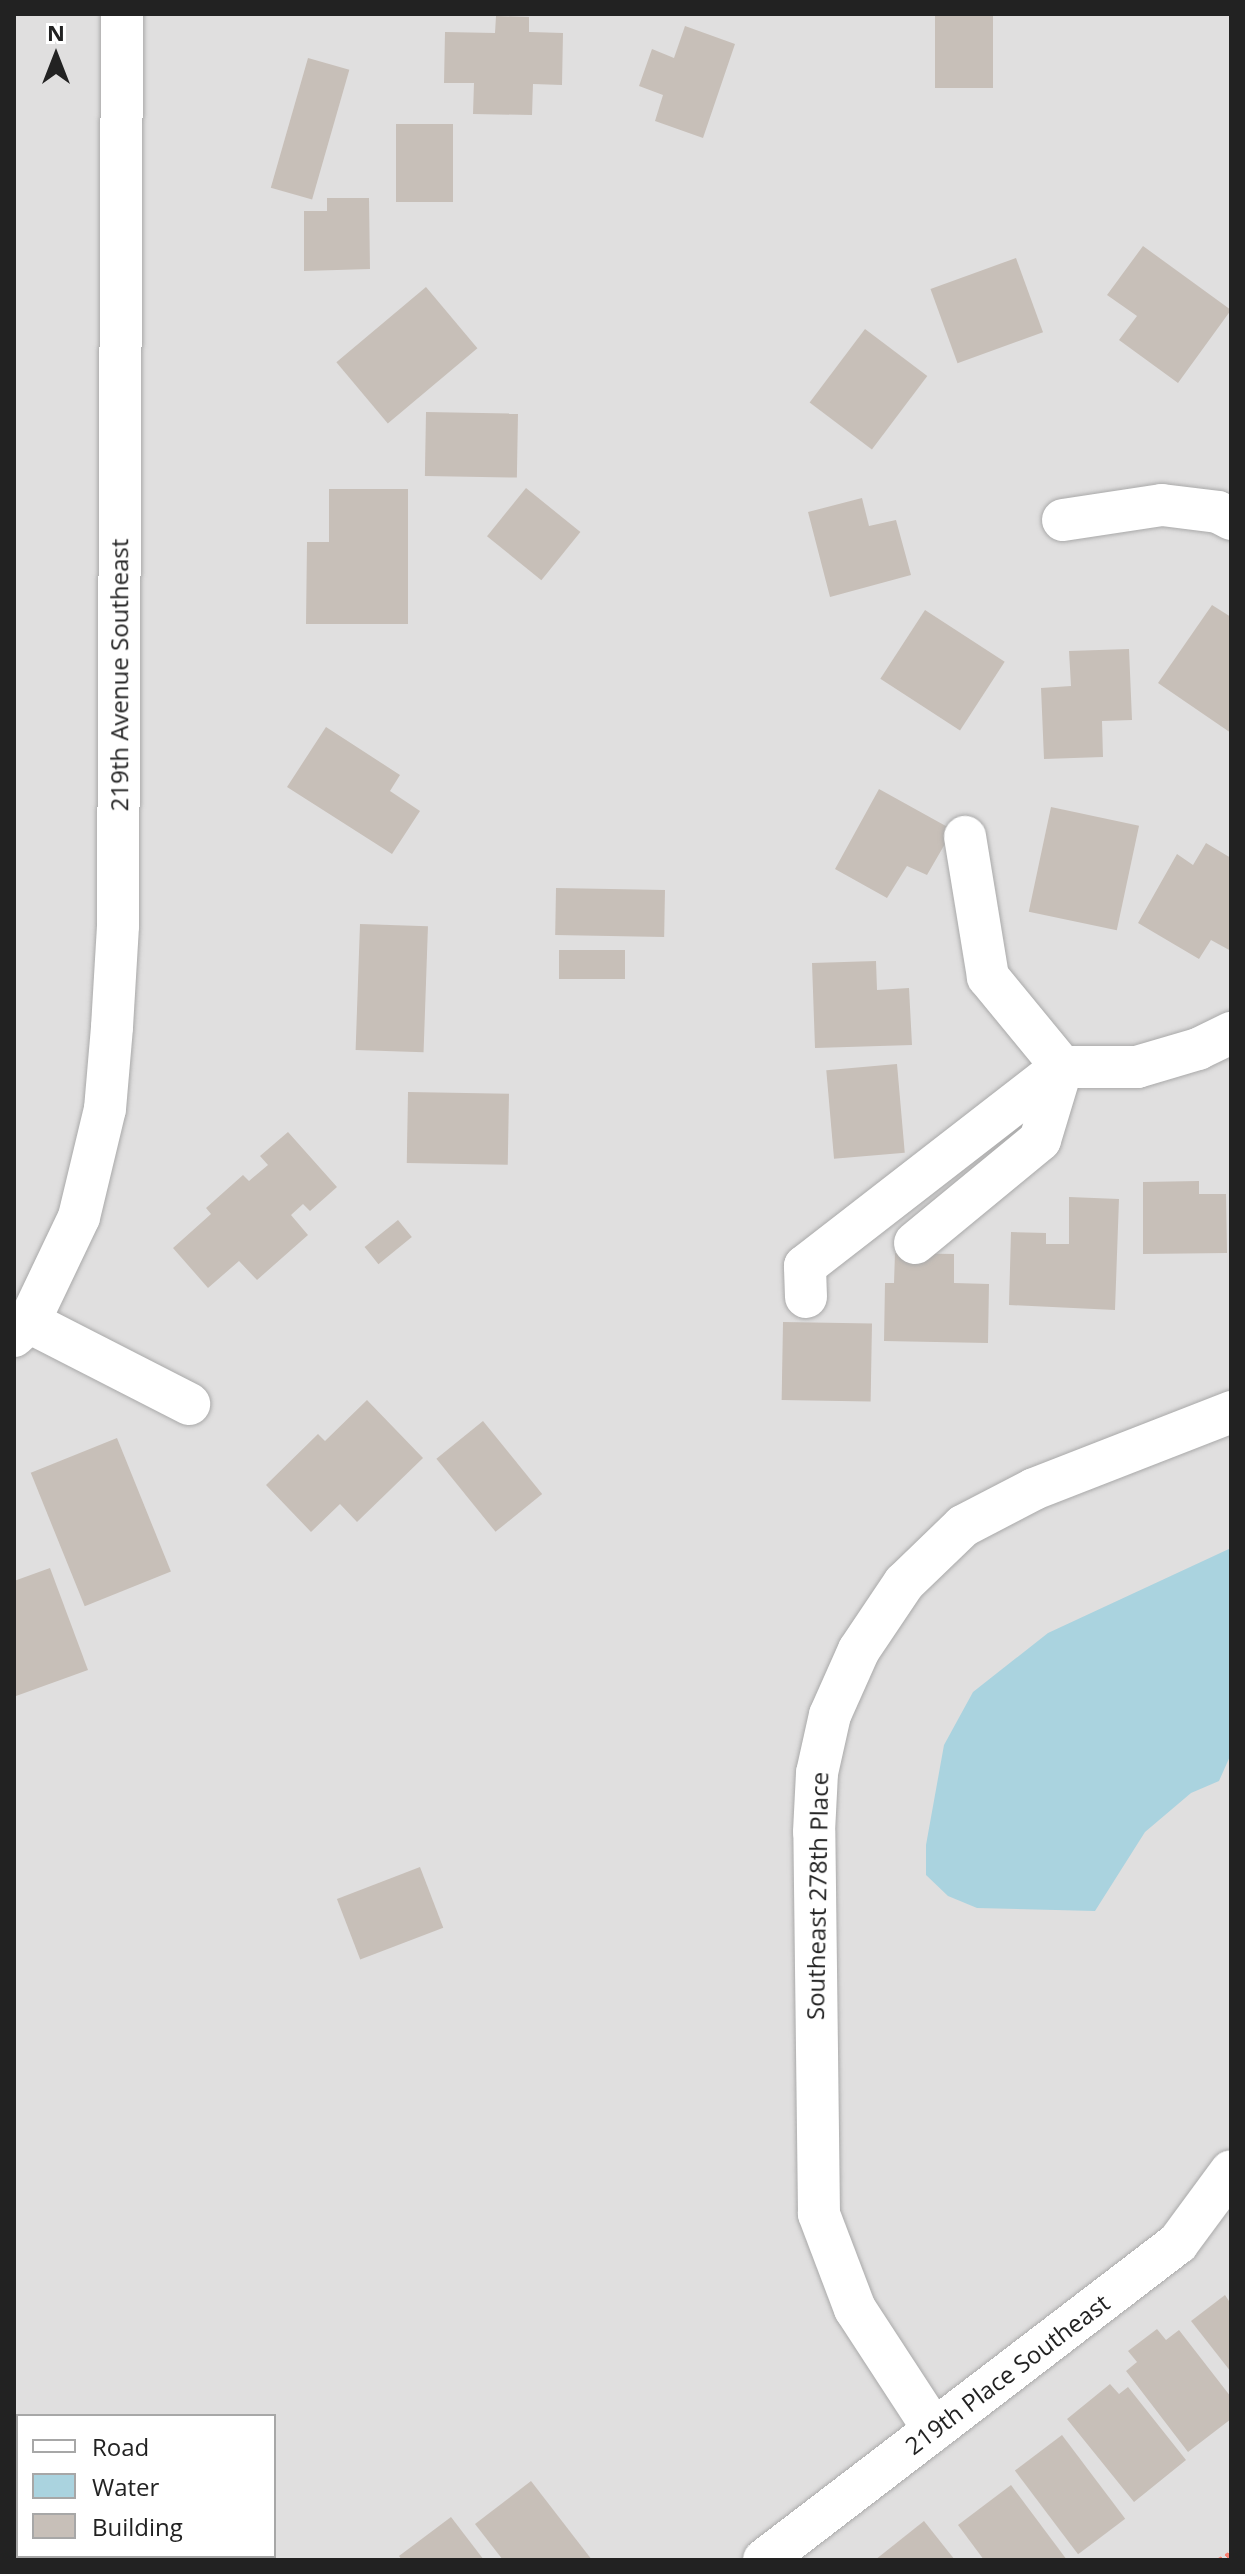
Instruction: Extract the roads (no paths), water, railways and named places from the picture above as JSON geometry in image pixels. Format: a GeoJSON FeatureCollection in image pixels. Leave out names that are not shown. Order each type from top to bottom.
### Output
{"type":"FeatureCollection","features":[{"type":"Feature","properties":{"kind":"street","name":"219th Avenue Southeast"},"geometry":{"type":"LineString","coordinates":[[22,1329],[79,1217],[105,1109],[112,1027],[118,925],[122,14]]}},
{"type":"Feature","properties":{"kind":"street"},"geometry":{"type":"LineString","coordinates":[[1063,520],[1162,505],[1231,519]]}},
{"type":"Feature","properties":{"kind":"street"},"geometry":{"type":"LineString","coordinates":[[965,837],[988,977],[1062,1067]]}},
{"type":"Feature","properties":{"kind":"street"},"geometry":{"type":"LineString","coordinates":[[806,1297],[805,1266],[1062,1067],[1137,1067],[1198,1049],[1231,1033]]}},
{"type":"Feature","properties":{"kind":"street"},"geometry":{"type":"LineString","coordinates":[[915,1243],[1040,1140],[1062,1067]]}},
{"type":"Feature","properties":{"kind":"street"},"geometry":{"type":"LineString","coordinates":[[22,1329],[189,1404]]}},
{"type":"Feature","properties":{"kind":"street","name":"Southeast 278th Place"},"geometry":{"type":"LineString","coordinates":[[934,2430],[855,2309],[819,2214],[814,1832],[817,1773],[830,1715],[859,1650],[904,1583],[963,1526],[1034,1489],[1231,1412]]}},
{"type":"Feature","properties":{"kind":"street","name":"219th Place Southeast"},"geometry":{"type":"LineString","coordinates":[[764,2560],[1178,2243],[1231,2171]]}},
{"type":"Feature","properties":{"kind":"water"},"geometry":{"type":"Polygon","coordinates":[[[1231,1548],[1231,1754],[1219,1781],[1191,1793],[1145,1832],[1095,1911],[977,1908],[948,1896],[926,1875],[926,1845],[944,1745],[973,1692],[1048,1633],[1231,1548]]]}}]}
